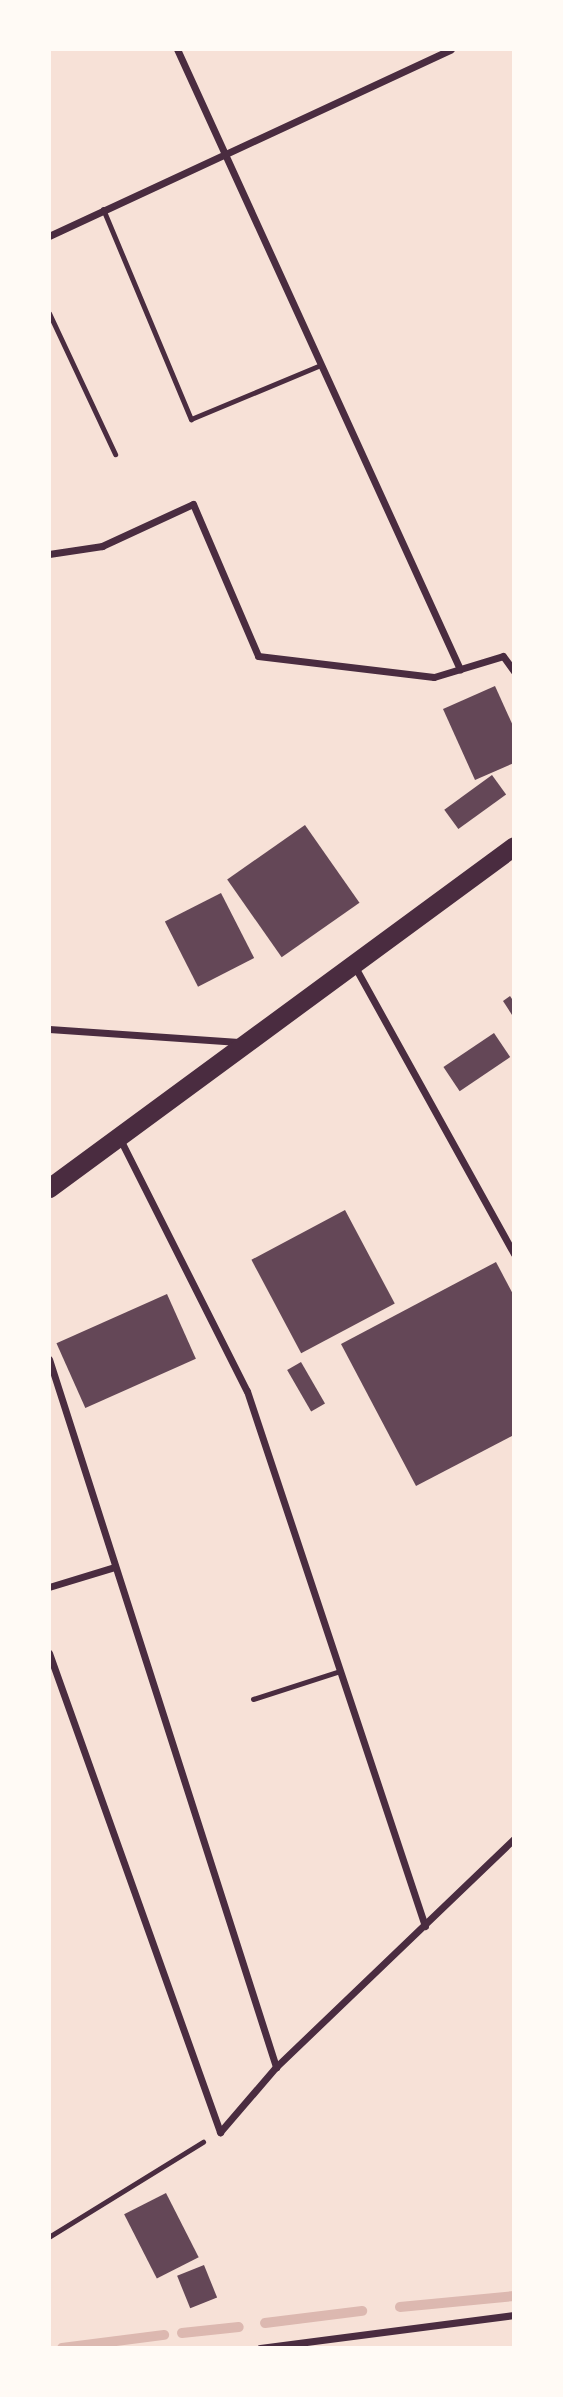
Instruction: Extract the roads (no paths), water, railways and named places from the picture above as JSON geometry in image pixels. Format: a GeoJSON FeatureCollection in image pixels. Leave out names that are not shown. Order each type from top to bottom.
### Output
{"type":"FeatureCollection","features":[{"type":"Feature","properties":{"kind":"highway"},"geometry":{"type":"LineString","coordinates":[[49,1188],[120,1139],[514,846]]}},
{"type":"Feature","properties":{"kind":"street"},"geometry":{"type":"LineString","coordinates":[[177,49],[460,669]]}},
{"type":"Feature","properties":{"kind":"street"},"geometry":{"type":"LineString","coordinates":[[49,236],[223,151],[451,49]]}},
{"type":"Feature","properties":{"kind":"street"},"geometry":{"type":"LineString","coordinates":[[49,554],[102,546],[192,504],[258,656],[434,677],[503,656],[514,671]]}},
{"type":"Feature","properties":{"kind":"street"},"geometry":{"type":"LineString","coordinates":[[354,965],[514,1254]]}},
{"type":"Feature","properties":{"kind":"street"},"geometry":{"type":"LineString","coordinates":[[49,1029],[247,1042]]}},
{"type":"Feature","properties":{"kind":"street"},"geometry":{"type":"LineString","coordinates":[[120,1139],[247,1391],[425,1926]]}},
{"type":"Feature","properties":{"kind":"street"},"geometry":{"type":"LineString","coordinates":[[49,1359],[276,2067]]}},
{"type":"Feature","properties":{"kind":"street"},"geometry":{"type":"LineString","coordinates":[[49,1587],[115,1567]]}},
{"type":"Feature","properties":{"kind":"street"},"geometry":{"type":"LineString","coordinates":[[49,1652],[220,2132],[276,2067],[514,1839]]}},
{"type":"Feature","properties":{"kind":"street"},"geometry":{"type":"LineString","coordinates":[[260,2348],[514,2315]]}},
{"type":"Feature","properties":{"kind":"lane"},"geometry":{"type":"LineString","coordinates":[[103,209],[191,419],[321,365]]}},
{"type":"Feature","properties":{"kind":"lane"},"geometry":{"type":"LineString","coordinates":[[49,313],[115,454]]}},
{"type":"Feature","properties":{"kind":"lane"},"geometry":{"type":"LineString","coordinates":[[253,1699],[340,1671]]}},
{"type":"Feature","properties":{"kind":"waterway"},"geometry":{"type":"LineString","coordinates":[[400,2307],[514,2296]]}},
{"type":"Feature","properties":{"kind":"waterway"},"geometry":{"type":"LineString","coordinates":[[265,2323],[362,2311]]}},
{"type":"Feature","properties":{"kind":"waterway"},"geometry":{"type":"LineString","coordinates":[[182,2333],[239,2327]]}},
{"type":"Feature","properties":{"kind":"waterway"},"geometry":{"type":"LineString","coordinates":[[62,2348],[164,2335]]}}]}
